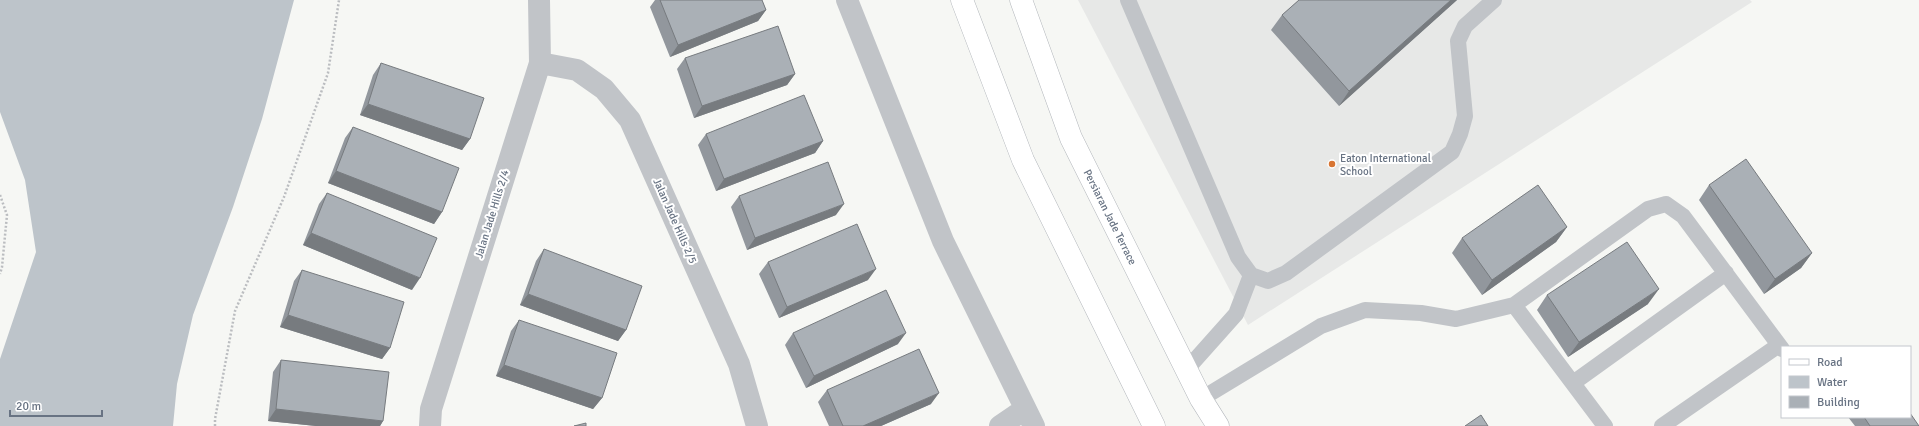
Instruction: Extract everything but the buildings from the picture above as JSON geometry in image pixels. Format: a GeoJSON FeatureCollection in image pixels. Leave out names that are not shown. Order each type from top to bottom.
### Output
{"type":"FeatureCollection","features":[{"type":"Feature","properties":{"kind":"street","name":"Jalan Jade Hills 2/4"},"geometry":{"type":"LineString","coordinates":[[430,426],[431,409],[540,63],[539,0]]}},
{"type":"Feature","properties":{"kind":"street"},"geometry":{"type":"LineString","coordinates":[[847,0],[943,241],[1030,418],[1000,426]]}},
{"type":"Feature","properties":{"kind":"street"},"geometry":{"type":"LineString","coordinates":[[962,0],[1023,160],[1154,426]]}},
{"type":"Feature","properties":{"kind":"street","name":"Persiaran Jade Terrace"},"geometry":{"type":"LineString","coordinates":[[1021,0],[1071,138],[1201,399],[1218,426]]}},
{"type":"Feature","properties":{"kind":"street","name":"Jalan Jade Hills 2/5"},"geometry":{"type":"LineString","coordinates":[[540,63],[576,70],[604,89],[630,120],[739,364],[757,426]]}},
{"type":"Feature","properties":{"kind":"lane"},"geometry":{"type":"LineString","coordinates":[[1128,0],[1238,257],[1251,275],[1268,281],[1286,274],[1452,152],[1460,134],[1465,116],[1458,41],[1465,26],[1494,0]]}},
{"type":"Feature","properties":{"kind":"lane"},"geometry":{"type":"LineString","coordinates":[[1201,399],[1321,326],[1365,310],[1421,313],[1456,320],[1514,305],[1648,209],[1666,204],[1683,216],[1780,347],[1662,426]]}},
{"type":"Feature","properties":{"kind":"lane"},"geometry":{"type":"LineString","coordinates":[[1573,383],[1726,273]]}},
{"type":"Feature","properties":{"kind":"lane"},"geometry":{"type":"LineString","coordinates":[[1187,369],[1236,314],[1251,275]]}},
{"type":"Feature","properties":{"kind":"lane"},"geometry":{"type":"LineString","coordinates":[[1514,305],[1605,426]]}},
{"type":"Feature","properties":{"kind":"path"},"geometry":{"type":"LineString","coordinates":[[215,426],[235,311],[284,197],[328,73],[339,0]]}},
{"type":"Feature","properties":{"kind":"path"},"geometry":{"type":"LineString","coordinates":[[0,195],[6,215],[2,267],[0,274]]}},
{"type":"Feature","properties":{"kind":"shaded area","name":"Eaton International School"},"geometry":{"type":"Polygon","coordinates":[[[1078,0],[1750,0],[1752,2],[1248,325],[1078,0]]]}},
{"type":"Feature","properties":{"kind":"water"},"geometry":{"type":"Polygon","coordinates":[[[0,0],[294,0],[262,119],[233,207],[193,315],[177,384],[173,426],[0,426],[0,359],[36,252],[25,180],[0,112],[0,0]]]}},
{"type":"Feature","properties":{"kind":"place","name":"Eaton International School"},"geometry":{"type":"Point","coordinates":[1332,164]}}]}
